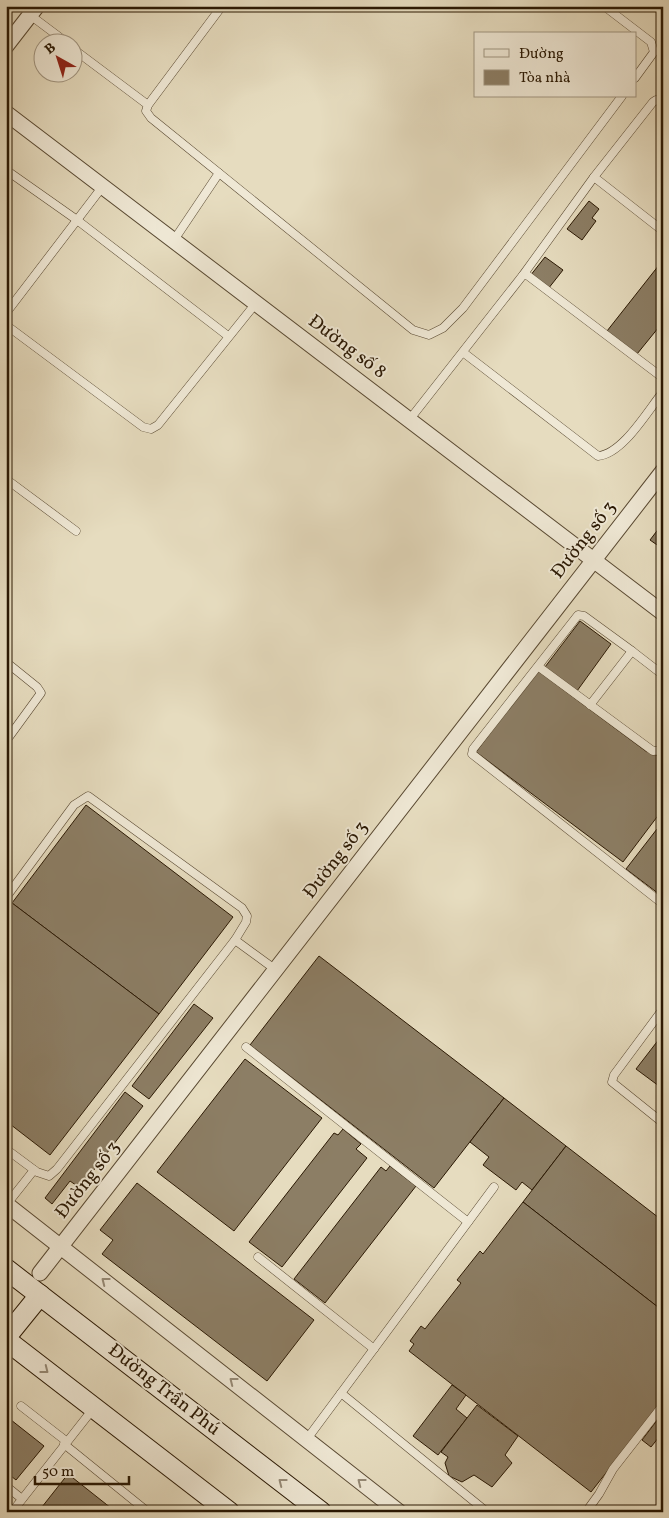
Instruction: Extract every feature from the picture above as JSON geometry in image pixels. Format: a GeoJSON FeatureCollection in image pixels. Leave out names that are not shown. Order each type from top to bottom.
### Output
{"type":"FeatureCollection","features":[{"type":"Feature","properties":{"kind":"main road","name":"Đường Trần Phú"},"geometry":{"type":"LineString","coordinates":[[10,1278],[40,1295],[321,1512]]}},
{"type":"Feature","properties":{"kind":"main road"},"geometry":{"type":"LineString","coordinates":[[40,1295],[6,1339],[229,1512]]}},
{"type":"Feature","properties":{"kind":"street"},"geometry":{"type":"LineString","coordinates":[[6,46],[33,11]]}},
{"type":"Feature","properties":{"kind":"street","name":"Đường số 8"},"geometry":{"type":"LineString","coordinates":[[6,113],[595,560],[663,614]]}},
{"type":"Feature","properties":{"kind":"street","name":"Đường số 3"},"geometry":{"type":"LineString","coordinates":[[40,1273],[663,471]]}},
{"type":"Feature","properties":{"kind":"street"},"geometry":{"type":"LineString","coordinates":[[7,1204],[399,1512]]}},
{"type":"Feature","properties":{"kind":"street"},"geometry":{"type":"LineString","coordinates":[[10,1278],[40,1273],[40,1295]]}},
{"type":"Feature","properties":{"kind":"lane"},"geometry":{"type":"LineString","coordinates":[[222,6],[148,105],[146,111],[151,118],[413,330],[429,335],[443,328],[463,308],[620,98]]}},
{"type":"Feature","properties":{"kind":"lane"},"geometry":{"type":"LineString","coordinates":[[604,6],[650,42],[654,48],[654,52],[636,77]]}},
{"type":"Feature","properties":{"kind":"lane"},"geometry":{"type":"LineString","coordinates":[[33,11],[55,32]]}},
{"type":"Feature","properties":{"kind":"lane"},"geometry":{"type":"LineString","coordinates":[[82,56],[148,105]]}},
{"type":"Feature","properties":{"kind":"lane"},"geometry":{"type":"LineString","coordinates":[[410,419],[464,353],[523,276],[594,177],[653,102],[656,100],[663,103]]}},
{"type":"Feature","properties":{"kind":"lane"},"geometry":{"type":"LineString","coordinates":[[6,170],[77,220],[228,336]]}},
{"type":"Feature","properties":{"kind":"lane"},"geometry":{"type":"LineString","coordinates":[[174,240],[219,173]]}},
{"type":"Feature","properties":{"kind":"lane"},"geometry":{"type":"LineString","coordinates":[[594,177],[663,231]]}},
{"type":"Feature","properties":{"kind":"lane"},"geometry":{"type":"LineString","coordinates":[[6,313],[103,186]]}},
{"type":"Feature","properties":{"kind":"lane"},"geometry":{"type":"LineString","coordinates":[[523,276],[527,276],[663,378]]}},
{"type":"Feature","properties":{"kind":"lane"},"geometry":{"type":"LineString","coordinates":[[6,325],[143,427],[151,429],[158,425],[256,303]]}},
{"type":"Feature","properties":{"kind":"lane"},"geometry":{"type":"LineString","coordinates":[[464,353],[598,456],[607,455],[620,446],[663,392]]}},
{"type":"Feature","properties":{"kind":"lane"},"geometry":{"type":"LineString","coordinates":[[6,480],[76,531]]}},
{"type":"Feature","properties":{"kind":"lane"},"geometry":{"type":"LineString","coordinates":[[663,675],[584,616],[578,615],[473,749],[472,754],[663,904]]}},
{"type":"Feature","properties":{"kind":"lane"},"geometry":{"type":"LineString","coordinates":[[590,705],[632,651]]}},
{"type":"Feature","properties":{"kind":"lane"},"geometry":{"type":"LineString","coordinates":[[6,662],[37,687],[41,694],[6,741]]}},
{"type":"Feature","properties":{"kind":"lane"},"geometry":{"type":"LineString","coordinates":[[539,667],[653,751],[663,750]]}},
{"type":"Feature","properties":{"kind":"lane"},"geometry":{"type":"LineString","coordinates":[[6,1149],[34,1170],[49,1176],[57,1169],[235,940],[246,922],[247,916],[242,908],[88,796],[74,805],[7,896]]}},
{"type":"Feature","properties":{"kind":"lane"},"geometry":{"type":"LineString","coordinates":[[235,940],[276,970]]}},
{"type":"Feature","properties":{"kind":"lane"},"geometry":{"type":"LineString","coordinates":[[663,1009],[614,1075],[612,1082],[663,1123]]}},
{"type":"Feature","properties":{"kind":"lane"},"geometry":{"type":"LineString","coordinates":[[246,1047],[468,1222]]}},
{"type":"Feature","properties":{"kind":"lane"},"geometry":{"type":"LineString","coordinates":[[7,1204],[34,1170]]}},
{"type":"Feature","properties":{"kind":"lane"},"geometry":{"type":"LineString","coordinates":[[307,1439],[494,1188]]}},
{"type":"Feature","properties":{"kind":"lane"},"geometry":{"type":"LineString","coordinates":[[258,1257],[374,1349]]}},
{"type":"Feature","properties":{"kind":"lane"},"geometry":{"type":"LineString","coordinates":[[342,1393],[487,1512]]}},
{"type":"Feature","properties":{"kind":"lane"},"geometry":{"type":"LineString","coordinates":[[586,1512],[600,1494],[613,1469],[663,1405]]}},
{"type":"Feature","properties":{"kind":"lane"},"geometry":{"type":"LineString","coordinates":[[21,1406],[148,1512]]}},
{"type":"Feature","properties":{"kind":"lane"},"geometry":{"type":"LineString","coordinates":[[12,1512],[65,1443],[95,1408]]}},
{"type":"Feature","properties":{"kind":"lane"},"geometry":{"type":"LineString","coordinates":[[6,1486],[22,1498]]}},
{"type":"Feature","properties":{"kind":"building"},"geometry":{"type":"Polygon","coordinates":[[[589,201],[599,209],[592,218],[596,221],[582,240],[567,229],[589,201]]]}},
{"type":"Feature","properties":{"kind":"building"},"geometry":{"type":"Polygon","coordinates":[[[545,257],[563,270],[548,289],[530,276],[545,257]]]}},
{"type":"Feature","properties":{"kind":"building"},"geometry":{"type":"Polygon","coordinates":[[[663,260],[663,322],[637,354],[607,331],[663,260]]]}},
{"type":"Feature","properties":{"kind":"building"},"geometry":{"type":"Polygon","coordinates":[[[663,523],[663,549],[650,540],[663,523]]]}},
{"type":"Feature","properties":{"kind":"building"},"geometry":{"type":"Polygon","coordinates":[[[580,621],[611,644],[577,691],[545,667],[580,621]]]}},
{"type":"Feature","properties":{"kind":"building"},"geometry":{"type":"Polygon","coordinates":[[[537,670],[647,752],[649,750],[663,760],[663,809],[623,862],[476,752],[537,670]]]}},
{"type":"Feature","properties":{"kind":"building"},"geometry":{"type":"Polygon","coordinates":[[[86,805],[233,917],[159,1014],[12,903],[86,805]]]}},
{"type":"Feature","properties":{"kind":"building"},"geometry":{"type":"Polygon","coordinates":[[[657,829],[663,833],[663,897],[626,869],[657,829]]]}},
{"type":"Feature","properties":{"kind":"building"},"geometry":{"type":"Polygon","coordinates":[[[12,903],[159,1014],[50,1155],[6,1121],[6,910],[12,903]]]}},
{"type":"Feature","properties":{"kind":"building"},"geometry":{"type":"Polygon","coordinates":[[[319,956],[504,1098],[434,1188],[250,1045],[319,956]]]}},
{"type":"Feature","properties":{"kind":"building"},"geometry":{"type":"Polygon","coordinates":[[[194,1004],[213,1018],[149,1099],[132,1086],[194,1004]]]}},
{"type":"Feature","properties":{"kind":"building"},"geometry":{"type":"Polygon","coordinates":[[[663,1034],[663,1089],[636,1069],[663,1034]]]}},
{"type":"Feature","properties":{"kind":"building"},"geometry":{"type":"Polygon","coordinates":[[[245,1059],[322,1118],[234,1231],[157,1172],[245,1059]]]}},
{"type":"Feature","properties":{"kind":"building"},"geometry":{"type":"Polygon","coordinates":[[[125,1092],[143,1106],[80,1188],[70,1181],[52,1204],[45,1198],[125,1092]]]}},
{"type":"Feature","properties":{"kind":"building"},"geometry":{"type":"Polygon","coordinates":[[[504,1098],[566,1146],[532,1190],[522,1182],[516,1190],[483,1165],[489,1157],[470,1142],[504,1098]]]}},
{"type":"Feature","properties":{"kind":"building"},"geometry":{"type":"Polygon","coordinates":[[[343,1129],[361,1144],[356,1149],[367,1158],[282,1267],[249,1242],[334,1133],[338,1135],[343,1129]]]}},
{"type":"Feature","properties":{"kind":"building"},"geometry":{"type":"Polygon","coordinates":[[[566,1146],[663,1221],[663,1311],[523,1202],[566,1146]]]}},
{"type":"Feature","properties":{"kind":"building"},"geometry":{"type":"Polygon","coordinates":[[[390,1166],[416,1186],[325,1303],[294,1279],[381,1167],[386,1171],[390,1166]]]}},
{"type":"Feature","properties":{"kind":"building"},"geometry":{"type":"Polygon","coordinates":[[[137,1183],[314,1320],[267,1381],[102,1254],[113,1240],[100,1230],[137,1183]]]}},
{"type":"Feature","properties":{"kind":"building"},"geometry":{"type":"Polygon","coordinates":[[[523,1202],[663,1311],[663,1400],[591,1492],[409,1351],[414,1344],[410,1341],[421,1326],[425,1329],[461,1283],[457,1280],[480,1251],[483,1254],[523,1202]]]}},
{"type":"Feature","properties":{"kind":"building"},"geometry":{"type":"Polygon","coordinates":[[[452,1385],[466,1395],[456,1409],[467,1418],[438,1455],[413,1436],[452,1385]]]}},
{"type":"Feature","properties":{"kind":"building"},"geometry":{"type":"Polygon","coordinates":[[[477,1405],[518,1436],[505,1455],[512,1463],[492,1487],[474,1475],[462,1482],[449,1476],[445,1463],[448,1457],[441,1452],[477,1405]]]}},
{"type":"Feature","properties":{"kind":"building"},"geometry":{"type":"Polygon","coordinates":[[[6,1416],[44,1446],[16,1480],[6,1472],[6,1416]]]}},
{"type":"Feature","properties":{"kind":"building"},"geometry":{"type":"Polygon","coordinates":[[[658,1419],[663,1422],[663,1432],[651,1447],[642,1440],[658,1419]]]}},
{"type":"Feature","properties":{"kind":"building"},"geometry":{"type":"Polygon","coordinates":[[[68,1474],[116,1512],[38,1512],[68,1474]]]}}]}
